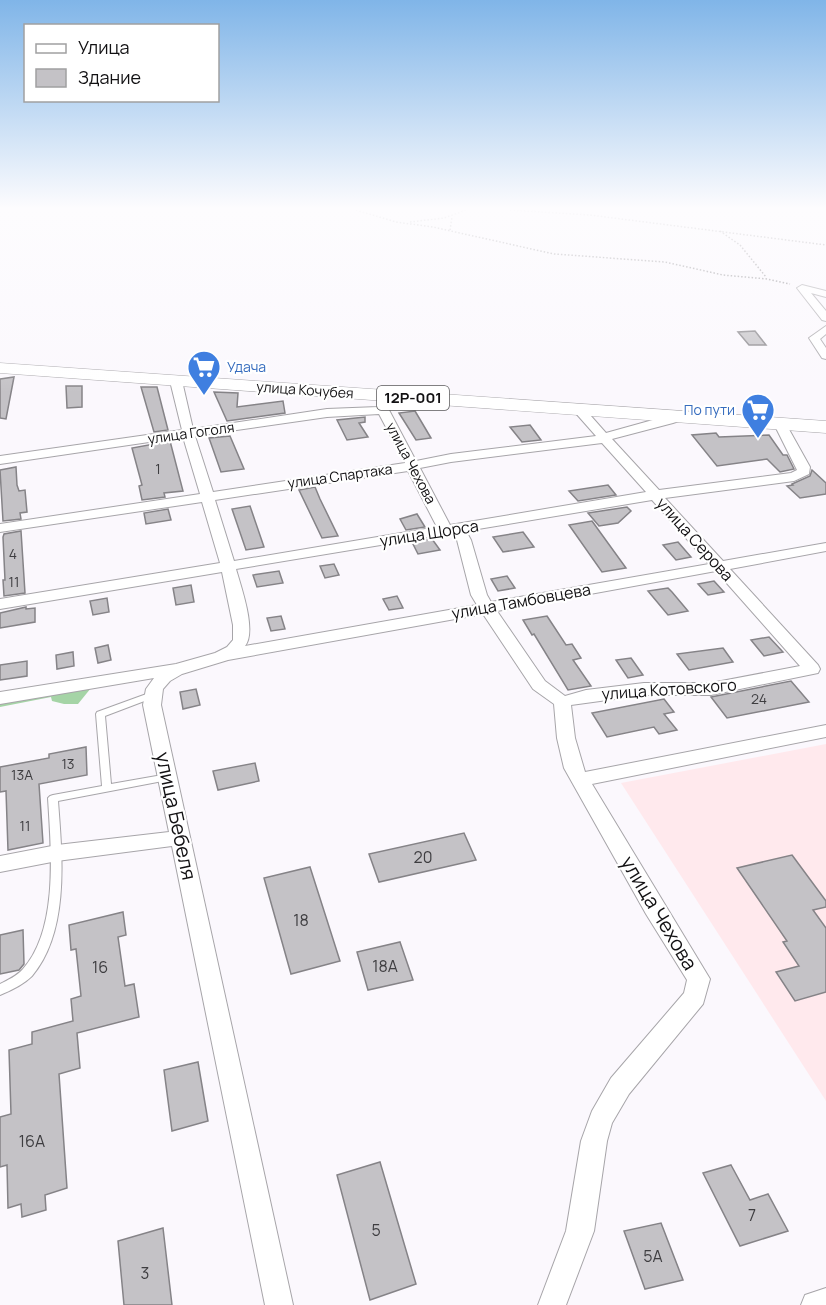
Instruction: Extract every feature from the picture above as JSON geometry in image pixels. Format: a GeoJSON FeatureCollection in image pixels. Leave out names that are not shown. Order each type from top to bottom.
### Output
{"type":"FeatureCollection","features":[{"type":"Feature","properties":{"kind":"main road","name":"улица Кочубея"},"geometry":{"type":"LineString","coordinates":[[0,368],[176,381],[385,403],[579,410],[826,427]]}},
{"type":"Feature","properties":{"kind":"street"},"geometry":{"type":"LineString","coordinates":[[802,288],[826,294]]}},
{"type":"Feature","properties":{"kind":"street"},"geometry":{"type":"LineString","coordinates":[[802,288],[826,318]]}},
{"type":"Feature","properties":{"kind":"street"},"geometry":{"type":"LineString","coordinates":[[826,329],[814,338],[826,356]]}},
{"type":"Feature","properties":{"kind":"street"},"geometry":{"type":"LineString","coordinates":[[0,698],[181,668],[232,650],[241,640],[242,628],[227,566],[176,381]]}},
{"type":"Feature","properties":{"kind":"street","name":"улица Гоголя"},"geometry":{"type":"LineString","coordinates":[[0,460],[189,434],[385,403]]}},
{"type":"Feature","properties":{"kind":"street","name":"улица Чехова"},"geometry":{"type":"LineString","coordinates":[[385,403],[413,466],[452,529],[464,540],[479,595],[539,685],[562,702],[573,768],[654,908],[699,979],[695,996],[620,1086],[601,1119],[594,1141],[580,1231],[552,1305]]}},
{"type":"Feature","properties":{"kind":"street","name":"улица Серова"},"geometry":{"type":"LineString","coordinates":[[579,410],[812,669]]}},
{"type":"Feature","properties":{"kind":"street","name":"улица Спартака"},"geometry":{"type":"LineString","coordinates":[[0,528],[413,466],[451,458],[603,439],[620,431],[668,422],[678,417]]}},
{"type":"Feature","properties":{"kind":"street","name":"улица Щорса"},"geometry":{"type":"LineString","coordinates":[[0,604],[655,495],[801,475],[804,465],[789,446],[780,424]]}},
{"type":"Feature","properties":{"kind":"street","name":"улица Тамбовцева"},"geometry":{"type":"LineString","coordinates":[[216,657],[719,565],[825,548]]}},
{"type":"Feature","properties":{"kind":"street"},"geometry":{"type":"LineString","coordinates":[[152,695],[156,685],[167,675],[181,668]]}},
{"type":"Feature","properties":{"kind":"street","name":"улица Котовского"},"geometry":{"type":"LineString","coordinates":[[562,702],[586,696],[644,689],[711,689],[812,669]]}},
{"type":"Feature","properties":{"kind":"street","name":"улица Бебеля"},"geometry":{"type":"LineString","coordinates":[[152,695],[152,705],[279,1305]]}},
{"type":"Feature","properties":{"kind":"street"},"geometry":{"type":"LineString","coordinates":[[581,779],[826,731]]}},
{"type":"Feature","properties":{"kind":"street"},"geometry":{"type":"LineString","coordinates":[[0,864],[57,853],[180,838]]}},
{"type":"Feature","properties":{"kind":"street"},"geometry":{"type":"LineString","coordinates":[[815,1305],[826,1302]]}},
{"type":"Feature","properties":{"kind":"lane"},"geometry":{"type":"LineString","coordinates":[[107,788],[100,714],[152,695]]}},
{"type":"Feature","properties":{"kind":"lane"},"geometry":{"type":"LineString","coordinates":[[0,990],[27,973],[43,948],[51,919],[57,853],[53,798],[168,777]]}},
{"type":"Feature","properties":{"kind":"path"},"geometry":{"type":"LineString","coordinates":[[708,271],[767,279],[802,288]]}},
{"type":"Feature","properties":{"kind":"path"},"geometry":{"type":"LineString","coordinates":[[761,271],[767,279]]}},
{"type":"Feature","properties":{"kind":"shaded area"},"geometry":{"type":"Polygon","coordinates":[[[826,744],[826,1101],[621,783],[826,744]]]}},
{"type":"Feature","properties":{"kind":"green space"},"geometry":{"type":"Polygon","coordinates":[[[84,679],[91,688],[78,704],[52,701],[51,697],[0,707],[0,700],[69,680],[84,679]]]}},
{"type":"Feature","properties":{"kind":"building"},"geometry":{"type":"Polygon","coordinates":[[[755,331],[766,345],[749,345],[738,332],[755,331]]]}},
{"type":"Feature","properties":{"kind":"building"},"geometry":{"type":"Polygon","coordinates":[[[14,377],[6,419],[0,418],[0,379],[14,377]]]}},
{"type":"Feature","properties":{"kind":"building"},"geometry":{"type":"Polygon","coordinates":[[[66,386],[82,386],[82,407],[67,408],[66,386]]]}},
{"type":"Feature","properties":{"kind":"building"},"geometry":{"type":"Polygon","coordinates":[[[141,387],[157,387],[168,430],[154,432],[141,387]]]}},
{"type":"Feature","properties":{"kind":"building"},"geometry":{"type":"Polygon","coordinates":[[[214,392],[238,393],[237,407],[283,401],[285,413],[227,421],[214,392]]]}},
{"type":"Feature","properties":{"kind":"building"},"geometry":{"type":"Polygon","coordinates":[[[415,411],[431,438],[416,440],[399,413],[415,411]]]}},
{"type":"Feature","properties":{"kind":"building"},"geometry":{"type":"Polygon","coordinates":[[[365,417],[365,422],[359,423],[368,437],[347,440],[337,420],[365,417]]]}},
{"type":"Feature","properties":{"kind":"building"},"geometry":{"type":"Polygon","coordinates":[[[530,425],[541,440],[522,442],[510,427],[530,425]]]}},
{"type":"Feature","properties":{"kind":"building"},"geometry":{"type":"Polygon","coordinates":[[[716,433],[719,437],[769,435],[783,455],[787,455],[794,469],[780,472],[767,459],[717,466],[692,435],[716,433]]]}},
{"type":"Feature","properties":{"kind":"building"},"geometry":{"type":"Polygon","coordinates":[[[230,436],[244,469],[221,472],[209,438],[230,436]]]}},
{"type":"Feature","properties":{"kind":"building"},"geometry":{"type":"Polygon","coordinates":[[[170,441],[183,491],[164,493],[165,497],[142,500],[139,486],[142,485],[132,448],[170,441]]]}},
{"type":"Feature","properties":{"kind":"building"},"geometry":{"type":"Polygon","coordinates":[[[16,467],[17,485],[19,491],[25,490],[27,512],[20,513],[21,519],[3,521],[0,470],[16,467]]]}},
{"type":"Feature","properties":{"kind":"building"},"geometry":{"type":"Polygon","coordinates":[[[812,470],[826,483],[826,494],[800,498],[787,486],[810,476],[812,470]]]}},
{"type":"Feature","properties":{"kind":"building"},"geometry":{"type":"Polygon","coordinates":[[[608,485],[616,495],[578,501],[569,491],[608,485]]]}},
{"type":"Feature","properties":{"kind":"building"},"geometry":{"type":"Polygon","coordinates":[[[315,487],[338,536],[322,538],[299,490],[315,487]]]}},
{"type":"Feature","properties":{"kind":"building"},"geometry":{"type":"Polygon","coordinates":[[[250,506],[264,547],[246,550],[232,509],[250,506]]]}},
{"type":"Feature","properties":{"kind":"building"},"geometry":{"type":"Polygon","coordinates":[[[627,507],[631,511],[618,523],[599,526],[588,513],[627,507]]]}},
{"type":"Feature","properties":{"kind":"building"},"geometry":{"type":"Polygon","coordinates":[[[168,509],[171,520],[146,524],[144,513],[168,509]]]}},
{"type":"Feature","properties":{"kind":"building"},"geometry":{"type":"Polygon","coordinates":[[[417,514],[425,527],[406,530],[400,519],[417,514]]]}},
{"type":"Feature","properties":{"kind":"building"},"geometry":{"type":"Polygon","coordinates":[[[592,521],[626,568],[602,572],[569,525],[592,521]]]}},
{"type":"Feature","properties":{"kind":"building"},"geometry":{"type":"Polygon","coordinates":[[[21,531],[25,593],[4,596],[3,537],[4,534],[21,531]]]}},
{"type":"Feature","properties":{"kind":"building"},"geometry":{"type":"Polygon","coordinates":[[[523,532],[534,547],[503,552],[493,537],[523,532]]]}},
{"type":"Feature","properties":{"kind":"building"},"geometry":{"type":"Polygon","coordinates":[[[432,539],[440,550],[418,554],[412,542],[432,539]]]}},
{"type":"Feature","properties":{"kind":"building"},"geometry":{"type":"Polygon","coordinates":[[[678,542],[691,557],[676,560],[663,545],[678,542]]]}},
{"type":"Feature","properties":{"kind":"building"},"geometry":{"type":"Polygon","coordinates":[[[334,564],[339,575],[325,578],[320,566],[334,564]]]}},
{"type":"Feature","properties":{"kind":"building"},"geometry":{"type":"Polygon","coordinates":[[[279,571],[283,583],[257,587],[253,575],[279,571]]]}},
{"type":"Feature","properties":{"kind":"building"},"geometry":{"type":"Polygon","coordinates":[[[507,576],[515,588],[498,591],[491,579],[507,576]]]}},
{"type":"Feature","properties":{"kind":"building"},"geometry":{"type":"Polygon","coordinates":[[[714,581],[724,592],[708,595],[698,584],[714,581]]]}},
{"type":"Feature","properties":{"kind":"building"},"geometry":{"type":"Polygon","coordinates":[[[191,585],[194,602],[176,605],[173,588],[191,585]]]}},
{"type":"Feature","properties":{"kind":"building"},"geometry":{"type":"Polygon","coordinates":[[[668,588],[688,611],[668,615],[648,591],[668,588]]]}},
{"type":"Feature","properties":{"kind":"building"},"geometry":{"type":"Polygon","coordinates":[[[397,596],[403,608],[389,610],[383,599],[397,596]]]}},
{"type":"Feature","properties":{"kind":"building"},"geometry":{"type":"Polygon","coordinates":[[[107,598],[109,612],[93,615],[90,601],[107,598]]]}},
{"type":"Feature","properties":{"kind":"building"},"geometry":{"type":"Polygon","coordinates":[[[26,607],[26,609],[35,608],[35,622],[0,628],[0,613],[26,607]]]}},
{"type":"Feature","properties":{"kind":"building"},"geometry":{"type":"Polygon","coordinates":[[[281,616],[285,629],[271,631],[267,618],[281,616]]]}},
{"type":"Feature","properties":{"kind":"building"},"geometry":{"type":"Polygon","coordinates":[[[547,616],[566,645],[572,644],[581,658],[573,660],[591,686],[568,690],[523,620],[547,616]]]}},
{"type":"Feature","properties":{"kind":"building"},"geometry":{"type":"Polygon","coordinates":[[[769,637],[783,652],[764,656],[751,640],[769,637]]]}},
{"type":"Feature","properties":{"kind":"building"},"geometry":{"type":"Polygon","coordinates":[[[108,645],[111,660],[98,663],[95,648],[108,645]]]}},
{"type":"Feature","properties":{"kind":"building"},"geometry":{"type":"Polygon","coordinates":[[[723,648],[733,662],[689,670],[677,654],[723,648]]]}},
{"type":"Feature","properties":{"kind":"building"},"geometry":{"type":"Polygon","coordinates":[[[73,652],[74,666],[57,669],[56,655],[73,652]]]}},
{"type":"Feature","properties":{"kind":"building"},"geometry":{"type":"Polygon","coordinates":[[[631,658],[643,675],[628,678],[616,660],[631,658]]]}},
{"type":"Feature","properties":{"kind":"building"},"geometry":{"type":"Polygon","coordinates":[[[27,661],[27,676],[0,680],[0,665],[27,661]]]}},
{"type":"Feature","properties":{"kind":"building"},"geometry":{"type":"Polygon","coordinates":[[[791,681],[809,702],[727,718],[711,697],[791,681]]]}},
{"type":"Feature","properties":{"kind":"building"},"geometry":{"type":"Polygon","coordinates":[[[196,689],[200,705],[183,709],[180,692],[196,689]]]}},
{"type":"Feature","properties":{"kind":"building"},"geometry":{"type":"Polygon","coordinates":[[[664,699],[674,712],[664,714],[677,730],[659,734],[654,727],[607,737],[592,713],[664,699]]]}},
{"type":"Feature","properties":{"kind":"building"},"geometry":{"type":"Polygon","coordinates":[[[86,747],[87,775],[39,784],[43,843],[8,850],[6,791],[0,792],[0,767],[49,758],[49,754],[86,747]]]}},
{"type":"Feature","properties":{"kind":"building"},"geometry":{"type":"Polygon","coordinates":[[[255,763],[259,781],[218,790],[213,771],[255,763]]]}},
{"type":"Feature","properties":{"kind":"building"},"geometry":{"type":"Polygon","coordinates":[[[464,833],[476,860],[379,882],[369,854],[464,833]]]}},
{"type":"Feature","properties":{"kind":"building"},"geometry":{"type":"Polygon","coordinates":[[[792,855],[826,901],[826,907],[813,910],[826,928],[826,992],[795,1001],[776,972],[799,966],[783,942],[787,941],[737,868],[792,855]]]}},
{"type":"Feature","properties":{"kind":"building"},"geometry":{"type":"Polygon","coordinates":[[[310,867],[340,961],[291,974],[264,878],[310,867]]]}},
{"type":"Feature","properties":{"kind":"building"},"geometry":{"type":"Polygon","coordinates":[[[123,912],[126,935],[118,937],[125,986],[134,984],[139,1017],[77,1033],[80,1068],[59,1074],[67,1188],[45,1195],[46,1210],[22,1217],[21,1204],[8,1208],[7,1165],[0,1167],[0,1117],[11,1114],[9,1050],[32,1044],[32,1032],[73,1021],[71,999],[81,996],[76,949],[71,950],[69,925],[123,912]]]}},
{"type":"Feature","properties":{"kind":"building"},"geometry":{"type":"Polygon","coordinates":[[[23,930],[24,964],[19,970],[0,974],[0,935],[23,930]]]}},
{"type":"Feature","properties":{"kind":"building"},"geometry":{"type":"Polygon","coordinates":[[[400,942],[413,980],[368,990],[357,952],[400,942]]]}},
{"type":"Feature","properties":{"kind":"building"},"geometry":{"type":"Polygon","coordinates":[[[198,1062],[208,1121],[172,1131],[164,1070],[198,1062]]]}},
{"type":"Feature","properties":{"kind":"building"},"geometry":{"type":"Polygon","coordinates":[[[380,1162],[416,1284],[370,1300],[337,1175],[380,1162]]]}},
{"type":"Feature","properties":{"kind":"building"},"geometry":{"type":"Polygon","coordinates":[[[731,1165],[750,1200],[768,1194],[788,1231],[740,1246],[703,1173],[731,1165]]]}},
{"type":"Feature","properties":{"kind":"building"},"geometry":{"type":"Polygon","coordinates":[[[661,1223],[683,1280],[645,1289],[624,1231],[661,1223]]]}},
{"type":"Feature","properties":{"kind":"building"},"geometry":{"type":"Polygon","coordinates":[[[163,1228],[172,1305],[124,1305],[118,1241],[163,1228]]]}},
{"type":"Feature","properties":{"kind":"place","name":"Удача"},"geometry":{"type":"Point","coordinates":[204,396]}},
{"type":"Feature","properties":{"kind":"place","name":"По пути"},"geometry":{"type":"Point","coordinates":[758,439]}}]}
